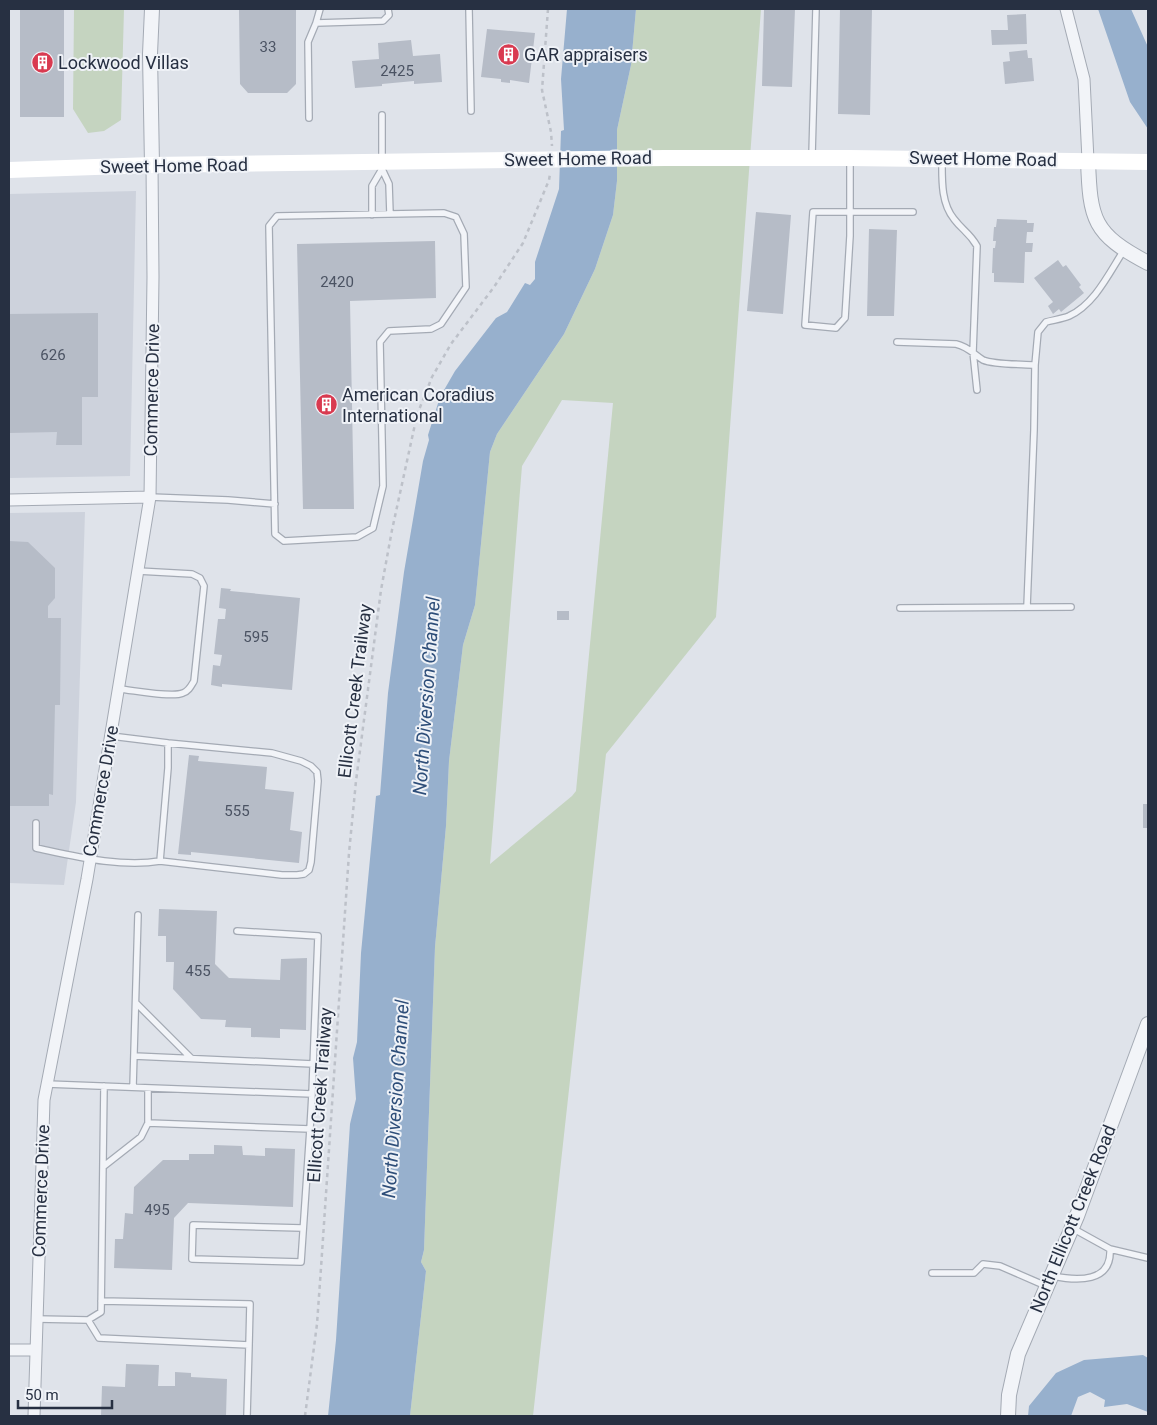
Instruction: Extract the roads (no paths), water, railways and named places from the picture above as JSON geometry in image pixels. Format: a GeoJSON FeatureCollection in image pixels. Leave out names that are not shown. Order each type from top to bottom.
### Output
{"type":"FeatureCollection","features":[{"type":"Feature","properties":{"kind":"main road","name":"Sweet Home Road"},"geometry":{"type":"LineString","coordinates":[[9,170],[152,165],[382,166],[512,160],[664,158],[942,158],[1148,162]]}},
{"type":"Feature","properties":{"kind":"street"},"geometry":{"type":"LineString","coordinates":[[152,9],[150,54],[152,165]]}},
{"type":"Feature","properties":{"kind":"street"},"geometry":{"type":"LineString","coordinates":[[1066,9],[1084,80],[1090,201],[1097,222],[1107,236],[1124,250],[1148,263]]}},
{"type":"Feature","properties":{"kind":"street","name":"Commerce Drive"},"geometry":{"type":"LineString","coordinates":[[34,1416],[44,1100],[90,859],[150,497],[153,276],[152,165]]}},
{"type":"Feature","properties":{"kind":"street"},"geometry":{"type":"LineString","coordinates":[[9,500],[150,497]]}},
{"type":"Feature","properties":{"kind":"street","name":"North Ellicott Creek Road"},"geometry":{"type":"LineString","coordinates":[[1008,1416],[1009,1395],[1018,1354],[1072,1227],[1148,1024]]}},
{"type":"Feature","properties":{"kind":"street"},"geometry":{"type":"LineString","coordinates":[[9,1350],[36,1350]]}},
{"type":"Feature","properties":{"kind":"lane"},"geometry":{"type":"LineString","coordinates":[[309,118],[308,42],[320,9]]}},
{"type":"Feature","properties":{"kind":"lane"},"geometry":{"type":"LineString","coordinates":[[316,23],[383,21],[389,15],[388,9]]}},
{"type":"Feature","properties":{"kind":"lane"},"geometry":{"type":"LineString","coordinates":[[470,9],[471,111]]}},
{"type":"Feature","properties":{"kind":"lane"},"geometry":{"type":"LineString","coordinates":[[812,158],[816,9]]}},
{"type":"Feature","properties":{"kind":"lane"},"geometry":{"type":"LineString","coordinates":[[382,114],[382,166],[389,184],[390,214]]}},
{"type":"Feature","properties":{"kind":"lane"},"geometry":{"type":"LineString","coordinates":[[850,158],[850,211],[845,318],[836,328],[805,325],[813,212],[850,211],[913,212]]}},
{"type":"Feature","properties":{"kind":"lane"},"geometry":{"type":"LineString","coordinates":[[942,158],[943,193],[947,206],[953,218],[970,235],[977,246],[974,352],[977,390]]}},
{"type":"Feature","properties":{"kind":"lane"},"geometry":{"type":"LineString","coordinates":[[372,215],[372,186],[382,166]]}},
{"type":"Feature","properties":{"kind":"lane"},"geometry":{"type":"LineString","coordinates":[[444,213],[456,217],[464,234],[466,287],[441,324],[431,329],[389,332],[380,342],[383,486],[372,528],[357,537],[284,541],[275,534],[269,226],[277,216],[372,215],[444,213]]}},
{"type":"Feature","properties":{"kind":"lane"},"geometry":{"type":"LineString","coordinates":[[1027,607],[1035,365],[1038,332],[1046,322],[1068,317],[1085,306],[1100,288],[1124,250]]}},
{"type":"Feature","properties":{"kind":"lane"},"geometry":{"type":"LineString","coordinates":[[897,342],[956,344],[964,346],[983,360],[1035,365]]}},
{"type":"Feature","properties":{"kind":"lane"},"geometry":{"type":"LineString","coordinates":[[150,497],[275,504]]}},
{"type":"Feature","properties":{"kind":"lane"},"geometry":{"type":"LineString","coordinates":[[118,689],[183,694],[194,681],[204,586],[200,578],[192,574],[138,571]]}},
{"type":"Feature","properties":{"kind":"lane"},"geometry":{"type":"LineString","coordinates":[[900,608],[1071,607]]}},
{"type":"Feature","properties":{"kind":"lane"},"geometry":{"type":"LineString","coordinates":[[36,823],[36,848],[90,859],[146,864],[160,861],[282,875],[304,874],[309,870],[318,781],[317,772],[310,766],[301,761],[272,753],[111,736]]}},
{"type":"Feature","properties":{"kind":"lane"},"geometry":{"type":"LineString","coordinates":[[160,861],[168,768],[168,743]]}},
{"type":"Feature","properties":{"kind":"lane"},"geometry":{"type":"LineString","coordinates":[[133,1087],[138,915]]}},
{"type":"Feature","properties":{"kind":"lane"},"geometry":{"type":"LineString","coordinates":[[237,931],[318,936],[312,1094],[301,1262],[192,1259],[193,1225],[302,1228]]}},
{"type":"Feature","properties":{"kind":"lane"},"geometry":{"type":"LineString","coordinates":[[136,1003],[191,1058]]}},
{"type":"Feature","properties":{"kind":"lane"},"geometry":{"type":"LineString","coordinates":[[134,1056],[313,1064]]}},
{"type":"Feature","properties":{"kind":"lane"},"geometry":{"type":"LineString","coordinates":[[47,1084],[312,1094]]}},
{"type":"Feature","properties":{"kind":"lane"},"geometry":{"type":"LineString","coordinates":[[37,1319],[88,1320],[101,1312],[104,1086]]}},
{"type":"Feature","properties":{"kind":"lane"},"geometry":{"type":"LineString","coordinates":[[104,1166],[142,1137],[148,1123],[148,1088]]}},
{"type":"Feature","properties":{"kind":"lane"},"geometry":{"type":"LineString","coordinates":[[148,1123],[310,1129]]}},
{"type":"Feature","properties":{"kind":"lane"},"geometry":{"type":"LineString","coordinates":[[1072,1227],[1110,1249],[1148,1258]]}},
{"type":"Feature","properties":{"kind":"lane"},"geometry":{"type":"LineString","coordinates":[[932,1274],[974,1273],[983,1264],[1000,1266],[1048,1281],[1083,1280],[1100,1273],[1107,1267],[1111,1257],[1110,1249]]}},
{"type":"Feature","properties":{"kind":"lane"},"geometry":{"type":"LineString","coordinates":[[101,1301],[250,1304],[247,1416]]}},
{"type":"Feature","properties":{"kind":"lane"},"geometry":{"type":"LineString","coordinates":[[88,1320],[99,1338],[249,1345]]}},
{"type":"Feature","properties":{"kind":"water","name":"North Diversion Channel"},"geometry":{"type":"Polygon","coordinates":[[[567,9],[636,9],[631,65],[617,130],[617,181],[613,215],[595,269],[564,334],[497,434],[490,452],[475,605],[463,645],[449,761],[446,826],[435,947],[424,1250],[421,1262],[426,1271],[410,1416],[328,1416],[336,1340],[350,1124],[356,1099],[353,1058],[357,1042],[361,953],[376,796],[380,795],[388,693],[404,572],[423,461],[429,440],[428,435],[440,397],[455,371],[496,318],[507,312],[525,283],[530,285],[535,279],[535,262],[559,189],[561,131],[564,130],[561,79],[567,9]]]}},
{"type":"Feature","properties":{"kind":"water"},"geometry":{"type":"Polygon","coordinates":[[[1098,9],[1131,9],[1148,47],[1148,129],[1130,102],[1098,9]]]}},
{"type":"Feature","properties":{"kind":"water"},"geometry":{"type":"Polygon","coordinates":[[[1143,1355],[1148,1358],[1148,1412],[1127,1404],[1104,1407],[1105,1400],[1090,1392],[1078,1397],[1071,1416],[1028,1416],[1029,1406],[1056,1373],[1084,1360],[1143,1355]]]}},
{"type":"Feature","properties":{"kind":"place","name":"GAR appraisers"},"geometry":{"type":"Point","coordinates":[508,55]}},
{"type":"Feature","properties":{"kind":"place","name":"Lockwood Villas"},"geometry":{"type":"Point","coordinates":[42,63]}},
{"type":"Feature","properties":{"kind":"place","name":"American Coradius International"},"geometry":{"type":"Point","coordinates":[326,405]}}]}
